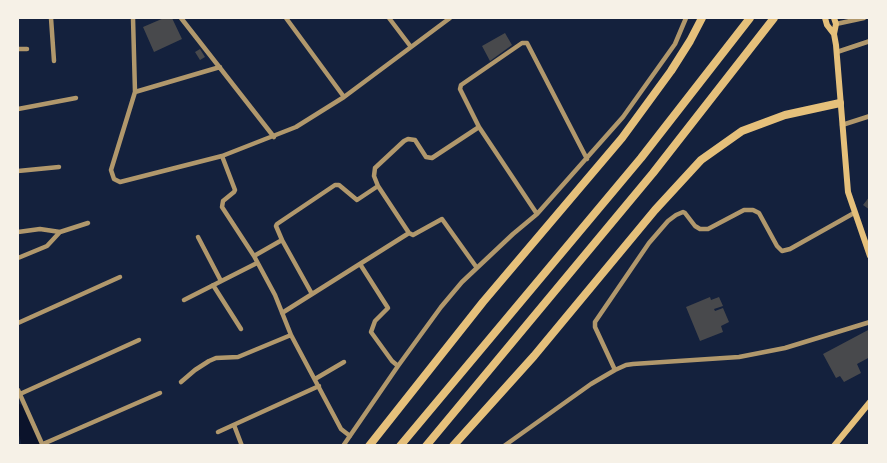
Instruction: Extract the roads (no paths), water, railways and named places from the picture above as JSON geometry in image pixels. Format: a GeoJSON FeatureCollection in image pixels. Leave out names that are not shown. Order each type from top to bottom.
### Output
{"type":"FeatureCollection","features":[{"type":"Feature","properties":{"kind":"highway"},"geometry":{"type":"LineString","coordinates":[[369,446],[483,302],[622,138],[671,71],[702,18]]}},
{"type":"Feature","properties":{"kind":"highway"},"geometry":{"type":"LineString","coordinates":[[400,446],[641,158],[750,18]]}},
{"type":"Feature","properties":{"kind":"highway"},"geometry":{"type":"LineString","coordinates":[[426,446],[653,173],[774,18]]}},
{"type":"Feature","properties":{"kind":"highway"},"geometry":{"type":"LineString","coordinates":[[453,446],[534,356],[656,210],[701,160],[742,131],[785,114],[840,104]]}},
{"type":"Feature","properties":{"kind":"main road"},"geometry":{"type":"LineString","coordinates":[[825,18],[827,26],[834,34]]}},
{"type":"Feature","properties":{"kind":"main road"},"geometry":{"type":"LineString","coordinates":[[835,21],[834,34],[848,192],[870,256]]}},
{"type":"Feature","properties":{"kind":"main road"},"geometry":{"type":"LineString","coordinates":[[834,446],[870,402]]}},
{"type":"Feature","properties":{"kind":"street"},"geometry":{"type":"LineString","coordinates":[[51,18],[54,61]]}},
{"type":"Feature","properties":{"kind":"street"},"geometry":{"type":"LineString","coordinates":[[133,18],[135,92],[112,168],[114,179],[123,182],[222,156],[274,137],[313,117],[344,97],[450,18]]}},
{"type":"Feature","properties":{"kind":"street"},"geometry":{"type":"LineString","coordinates":[[181,18],[274,137]]}},
{"type":"Feature","properties":{"kind":"street"},"geometry":{"type":"LineString","coordinates":[[286,18],[344,97]]}},
{"type":"Feature","properties":{"kind":"street"},"geometry":{"type":"LineString","coordinates":[[388,18],[411,47]]}},
{"type":"Feature","properties":{"kind":"street"},"geometry":{"type":"LineString","coordinates":[[343,446],[443,305],[512,234],[537,214],[635,102],[675,44],[686,18]]}},
{"type":"Feature","properties":{"kind":"street"},"geometry":{"type":"LineString","coordinates":[[835,21],[864,18]]}},
{"type":"Feature","properties":{"kind":"street"},"geometry":{"type":"LineString","coordinates":[[837,52],[870,41]]}},
{"type":"Feature","properties":{"kind":"street"},"geometry":{"type":"LineString","coordinates":[[537,214],[479,127],[460,89],[461,85],[524,42],[528,44],[587,158]]}},
{"type":"Feature","properties":{"kind":"street"},"geometry":{"type":"LineString","coordinates":[[18,49],[27,49]]}},
{"type":"Feature","properties":{"kind":"street"},"geometry":{"type":"LineString","coordinates":[[135,92],[220,67]]}},
{"type":"Feature","properties":{"kind":"street"},"geometry":{"type":"LineString","coordinates":[[18,109],[76,98]]}},
{"type":"Feature","properties":{"kind":"street"},"geometry":{"type":"LineString","coordinates":[[842,125],[870,116]]}},
{"type":"Feature","properties":{"kind":"street"},"geometry":{"type":"LineString","coordinates":[[477,268],[442,219],[413,235],[409,233],[378,186],[374,176],[375,168],[408,139],[415,140],[426,157],[432,158],[479,127]]}},
{"type":"Feature","properties":{"kind":"street"},"geometry":{"type":"LineString","coordinates":[[222,156],[235,190],[223,201],[222,207],[254,256],[269,284],[291,334],[341,429],[350,436]]}},
{"type":"Feature","properties":{"kind":"street"},"geometry":{"type":"LineString","coordinates":[[18,171],[59,167]]}},
{"type":"Feature","properties":{"kind":"street"},"geometry":{"type":"LineString","coordinates":[[312,294],[282,240],[276,224],[334,185],[339,185],[357,200],[378,186]]}},
{"type":"Feature","properties":{"kind":"street"},"geometry":{"type":"LineString","coordinates":[[615,370],[595,327],[595,322],[649,243],[668,222],[683,212],[695,226],[700,229],[708,229],[750,209],[759,213],[780,250],[786,251],[854,213]]}},
{"type":"Feature","properties":{"kind":"street"},"geometry":{"type":"LineString","coordinates":[[18,232],[40,229],[60,232],[88,223]]}},
{"type":"Feature","properties":{"kind":"street"},"geometry":{"type":"LineString","coordinates":[[18,258],[47,246],[60,232]]}},
{"type":"Feature","properties":{"kind":"street"},"geometry":{"type":"LineString","coordinates":[[282,313],[409,233]]}},
{"type":"Feature","properties":{"kind":"street"},"geometry":{"type":"LineString","coordinates":[[198,237],[221,281]]}},
{"type":"Feature","properties":{"kind":"street"},"geometry":{"type":"LineString","coordinates":[[254,256],[282,240]]}},
{"type":"Feature","properties":{"kind":"street"},"geometry":{"type":"LineString","coordinates":[[184,300],[257,264]]}},
{"type":"Feature","properties":{"kind":"street"},"geometry":{"type":"LineString","coordinates":[[360,264],[387,306],[387,309],[375,321],[371,332],[392,361],[398,366]]}},
{"type":"Feature","properties":{"kind":"street"},"geometry":{"type":"LineString","coordinates":[[18,323],[120,276]]}},
{"type":"Feature","properties":{"kind":"street"},"geometry":{"type":"LineString","coordinates":[[213,285],[241,329]]}},
{"type":"Feature","properties":{"kind":"street"},"geometry":{"type":"LineString","coordinates":[[504,446],[591,384],[615,370],[633,364],[739,357],[785,348],[870,322]]}},
{"type":"Feature","properties":{"kind":"street"},"geometry":{"type":"LineString","coordinates":[[182,382],[209,361],[216,358],[238,357],[291,334]]}},
{"type":"Feature","properties":{"kind":"street"},"geometry":{"type":"LineString","coordinates":[[139,340],[19,392],[43,445],[160,392]]}},
{"type":"Feature","properties":{"kind":"street"},"geometry":{"type":"LineString","coordinates":[[315,379],[344,362]]}},
{"type":"Feature","properties":{"kind":"street"},"geometry":{"type":"LineString","coordinates":[[218,432],[319,386]]}},
{"type":"Feature","properties":{"kind":"street"},"geometry":{"type":"LineString","coordinates":[[234,425],[242,446]]}},
{"type":"Feature","properties":{"kind":"waterway"},"geometry":{"type":"LineString","coordinates":[[18,413],[28,433],[31,446]]}}]}
